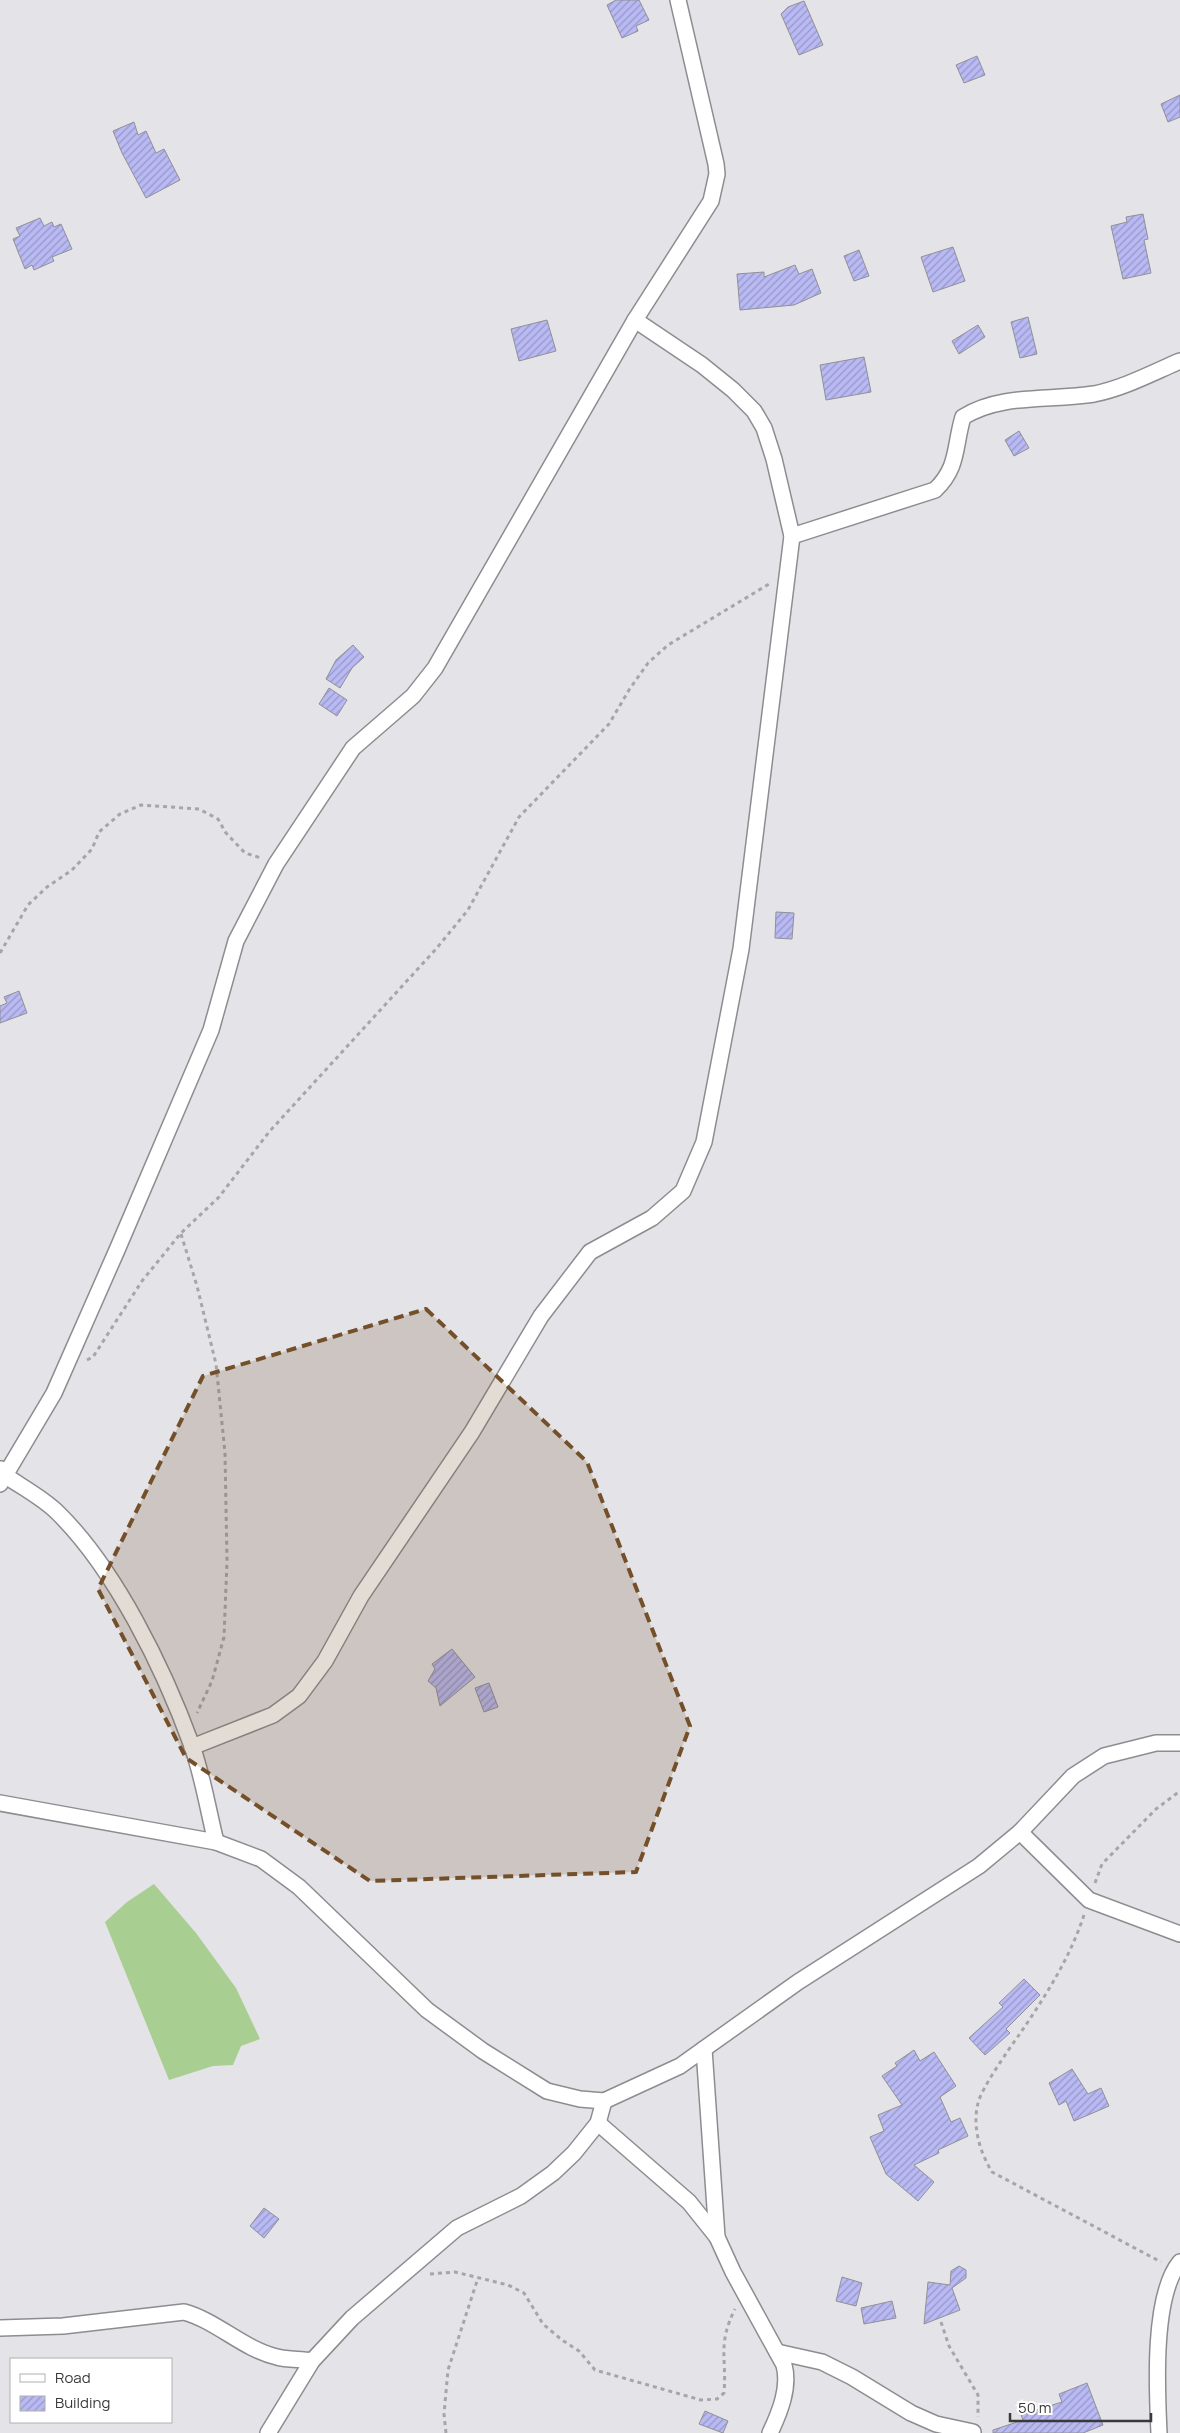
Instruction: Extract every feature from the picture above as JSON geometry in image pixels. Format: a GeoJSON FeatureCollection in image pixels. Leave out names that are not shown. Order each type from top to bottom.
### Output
{"type":"FeatureCollection","features":[{"type":"Feature","properties":{"kind":"street"},"geometry":{"type":"LineString","coordinates":[[216,1842],[190,1741],[162,1676],[124,1602],[89,1548],[55,1510],[2,1476],[54,1393],[118,1250],[211,1030],[236,941],[276,864],[353,748],[414,696],[435,668],[635,320],[711,202],[716,174],[678,0]]}},
{"type":"Feature","properties":{"kind":"street"},"geometry":{"type":"LineString","coordinates":[[190,1741],[273,1715],[299,1696],[325,1661],[361,1596],[472,1432],[541,1316],[590,1252],[652,1218],[683,1191],[704,1142],[741,949],[790,569],[792,536],[774,460],[764,428],[754,411],[733,390],[702,365],[635,320]]}},
{"type":"Feature","properties":{"kind":"street"},"geometry":{"type":"LineString","coordinates":[[792,536],[935,490],[947,479],[955,460],[963,417],[978,408],[1001,402],[1066,397],[1116,389],[1180,361]]}},
{"type":"Feature","properties":{"kind":"street"},"geometry":{"type":"LineString","coordinates":[[0,1804],[216,1842],[261,1859],[300,1887],[427,2010],[483,2051],[547,2090],[580,2099],[604,2101],[680,2066],[798,1982],[972,1871],[1020,1832],[1073,1776],[1104,1756],[1156,1743],[1180,1743]]}},
{"type":"Feature","properties":{"kind":"street"},"geometry":{"type":"LineString","coordinates":[[1020,1832],[1089,1900],[1180,1934]]}},
{"type":"Feature","properties":{"kind":"street"},"geometry":{"type":"LineString","coordinates":[[704,2049],[718,2237]]}},
{"type":"Feature","properties":{"kind":"street"},"geometry":{"type":"LineString","coordinates":[[268,2433],[312,2360],[352,2318],[457,2228],[521,2196],[553,2173],[574,2153],[598,2123],[604,2101]]}},
{"type":"Feature","properties":{"kind":"street"},"geometry":{"type":"LineString","coordinates":[[598,2123],[689,2202],[718,2237],[742,2289],[784,2365],[786,2384],[770,2433]]}},
{"type":"Feature","properties":{"kind":"street"},"geometry":{"type":"LineString","coordinates":[[1159,2433],[1157,2351],[1162,2309],[1177,2266]]}},
{"type":"Feature","properties":{"kind":"street"},"geometry":{"type":"LineString","coordinates":[[0,2328],[63,2326],[184,2312],[203,2317],[230,2335],[277,2357],[312,2360]]}},
{"type":"Feature","properties":{"kind":"street"},"geometry":{"type":"LineString","coordinates":[[777,2352],[822,2362],[852,2377],[911,2413],[936,2424],[973,2432]]}},
{"type":"Feature","properties":{"kind":"path"},"geometry":{"type":"LineString","coordinates":[[85,1362],[93,1357],[142,1281],[181,1233],[219,1197],[269,1132],[430,956],[468,910],[519,817],[609,724],[629,690],[648,664],[668,645],[756,594],[790,569]]}},
{"type":"Feature","properties":{"kind":"path"},"geometry":{"type":"LineString","coordinates":[[0,953],[28,905],[47,886],[72,870],[92,849],[99,832],[120,814],[142,805],[200,809],[218,819],[226,832],[245,853],[276,864]]}},
{"type":"Feature","properties":{"kind":"path"},"geometry":{"type":"LineString","coordinates":[[181,1233],[197,1286],[216,1364],[224,1453],[227,1561],[224,1638],[212,1681],[190,1741]]}},
{"type":"Feature","properties":{"kind":"path"},"geometry":{"type":"LineString","coordinates":[[1177,2266],[992,2172],[982,2155],[976,2124],[978,2102],[1003,2058],[1055,1980],[1075,1941],[1102,1864],[1156,1809],[1180,1791]]}},
{"type":"Feature","properties":{"kind":"path"},"geometry":{"type":"LineString","coordinates":[[399,2277],[455,2272],[508,2285],[524,2293],[543,2324],[580,2351],[595,2370],[701,2400],[717,2399],[724,2393],[722,2358],[724,2337],[742,2289]]}},
{"type":"Feature","properties":{"kind":"path"},"geometry":{"type":"LineString","coordinates":[[446,2433],[444,2414],[448,2370],[478,2278]]}},
{"type":"Feature","properties":{"kind":"path"},"geometry":{"type":"LineString","coordinates":[[941,2322],[949,2346],[978,2395],[979,2415],[973,2432]]}},
{"type":"Feature","properties":{"kind":"highlighted area"},"geometry":{"type":"Polygon","coordinates":[[[426,1309],[587,1462],[690,1726],[636,1872],[370,1881],[186,1758],[98,1589],[203,1376],[426,1309]]]}},
{"type":"Feature","properties":{"kind":"green space"},"geometry":{"type":"Polygon","coordinates":[[[154,1884],[196,1933],[236,1988],[260,2039],[241,2046],[233,2065],[213,2066],[169,2080],[105,1922],[127,1902],[154,1884]]]}},
{"type":"Feature","properties":{"kind":"building"},"geometry":{"type":"Polygon","coordinates":[[[616,0],[639,0],[649,20],[636,26],[638,31],[622,38],[607,5],[616,0]]]}},
{"type":"Feature","properties":{"kind":"building"},"geometry":{"type":"Polygon","coordinates":[[[804,1],[823,45],[799,55],[781,14],[788,7],[804,1]]]}},
{"type":"Feature","properties":{"kind":"building"},"geometry":{"type":"Polygon","coordinates":[[[977,56],[985,75],[964,83],[956,65],[977,56]]]}},
{"type":"Feature","properties":{"kind":"building"},"geometry":{"type":"Polygon","coordinates":[[[1180,95],[1180,117],[1168,122],[1161,104],[1180,95]]]}},
{"type":"Feature","properties":{"kind":"building"},"geometry":{"type":"Polygon","coordinates":[[[134,122],[138,135],[146,131],[156,153],[164,149],[180,180],[146,198],[122,153],[113,131],[134,122]]]}},
{"type":"Feature","properties":{"kind":"building"},"geometry":{"type":"Polygon","coordinates":[[[1143,214],[1148,239],[1144,240],[1151,273],[1123,279],[1111,226],[1127,222],[1126,217],[1143,214]]]}},
{"type":"Feature","properties":{"kind":"building"},"geometry":{"type":"Polygon","coordinates":[[[40,218],[44,226],[52,222],[54,227],[61,224],[72,249],[52,257],[54,261],[34,270],[32,265],[25,269],[13,239],[20,236],[16,228],[40,218]]]}},
{"type":"Feature","properties":{"kind":"building"},"geometry":{"type":"Polygon","coordinates":[[[953,247],[965,281],[933,292],[921,257],[953,247]]]}},
{"type":"Feature","properties":{"kind":"building"},"geometry":{"type":"Polygon","coordinates":[[[859,250],[869,276],[854,281],[844,256],[859,250]]]}},
{"type":"Feature","properties":{"kind":"building"},"geometry":{"type":"Polygon","coordinates":[[[795,265],[799,274],[812,269],[821,293],[794,305],[740,310],[737,274],[764,272],[764,277],[795,265]]]}},
{"type":"Feature","properties":{"kind":"building"},"geometry":{"type":"Polygon","coordinates":[[[1028,317],[1037,354],[1020,358],[1011,322],[1028,317]]]}},
{"type":"Feature","properties":{"kind":"building"},"geometry":{"type":"Polygon","coordinates":[[[547,320],[556,351],[519,361],[511,329],[547,320]]]}},
{"type":"Feature","properties":{"kind":"building"},"geometry":{"type":"Polygon","coordinates":[[[978,325],[985,337],[959,354],[952,341],[978,325]]]}},
{"type":"Feature","properties":{"kind":"building"},"geometry":{"type":"Polygon","coordinates":[[[864,357],[871,392],[826,400],[820,365],[864,357]]]}},
{"type":"Feature","properties":{"kind":"building"},"geometry":{"type":"Polygon","coordinates":[[[1019,431],[1029,448],[1014,456],[1005,440],[1019,431]]]}},
{"type":"Feature","properties":{"kind":"building"},"geometry":{"type":"Polygon","coordinates":[[[353,645],[364,657],[352,668],[340,688],[326,679],[336,660],[353,645]]]}},
{"type":"Feature","properties":{"kind":"building"},"geometry":{"type":"Polygon","coordinates":[[[329,688],[347,700],[337,716],[319,704],[329,688]]]}},
{"type":"Feature","properties":{"kind":"building"},"geometry":{"type":"Polygon","coordinates":[[[776,912],[794,913],[792,939],[775,938],[776,912]]]}},
{"type":"Feature","properties":{"kind":"building"},"geometry":{"type":"Polygon","coordinates":[[[19,991],[27,1013],[0,1023],[0,1006],[7,1003],[4,997],[19,991]]]}},
{"type":"Feature","properties":{"kind":"building"},"geometry":{"type":"Polygon","coordinates":[[[452,1649],[475,1677],[440,1706],[436,1688],[428,1681],[435,1669],[432,1664],[452,1649]]]}},
{"type":"Feature","properties":{"kind":"building"},"geometry":{"type":"Polygon","coordinates":[[[489,1683],[498,1707],[484,1712],[475,1688],[489,1683]]]}},
{"type":"Feature","properties":{"kind":"building"},"geometry":{"type":"Polygon","coordinates":[[[1024,1979],[1040,1995],[1006,2029],[1010,2033],[985,2055],[969,2038],[1003,2007],[999,2003],[1024,1979]]]}},
{"type":"Feature","properties":{"kind":"building"},"geometry":{"type":"Polygon","coordinates":[[[914,2050],[920,2061],[934,2052],[956,2086],[940,2097],[951,2122],[960,2118],[968,2136],[938,2150],[939,2153],[914,2165],[934,2182],[918,2201],[886,2174],[870,2137],[884,2131],[878,2115],[902,2105],[882,2076],[897,2066],[895,2063],[914,2050]]]}},
{"type":"Feature","properties":{"kind":"building"},"geometry":{"type":"Polygon","coordinates":[[[1072,2069],[1088,2094],[1101,2088],[1109,2106],[1074,2121],[1066,2101],[1059,2105],[1049,2083],[1072,2069]]]}},
{"type":"Feature","properties":{"kind":"building"},"geometry":{"type":"Polygon","coordinates":[[[264,2208],[279,2219],[264,2238],[250,2226],[264,2208]]]}},
{"type":"Feature","properties":{"kind":"building"},"geometry":{"type":"Polygon","coordinates":[[[959,2266],[966,2270],[966,2278],[952,2288],[960,2310],[924,2324],[928,2282],[950,2285],[951,2271],[959,2266]]]}},
{"type":"Feature","properties":{"kind":"building"},"geometry":{"type":"Polygon","coordinates":[[[842,2277],[862,2283],[856,2306],[836,2301],[842,2277]]]}},
{"type":"Feature","properties":{"kind":"building"},"geometry":{"type":"Polygon","coordinates":[[[892,2301],[896,2318],[864,2324],[861,2308],[892,2301]]]}},
{"type":"Feature","properties":{"kind":"building"},"geometry":{"type":"Polygon","coordinates":[[[1087,2383],[1103,2425],[1083,2433],[993,2433],[993,2430],[1023,2420],[1021,2415],[1062,2402],[1059,2394],[1087,2383]]]}},
{"type":"Feature","properties":{"kind":"building"},"geometry":{"type":"Polygon","coordinates":[[[705,2411],[728,2421],[723,2433],[699,2424],[705,2411]]]}}]}
